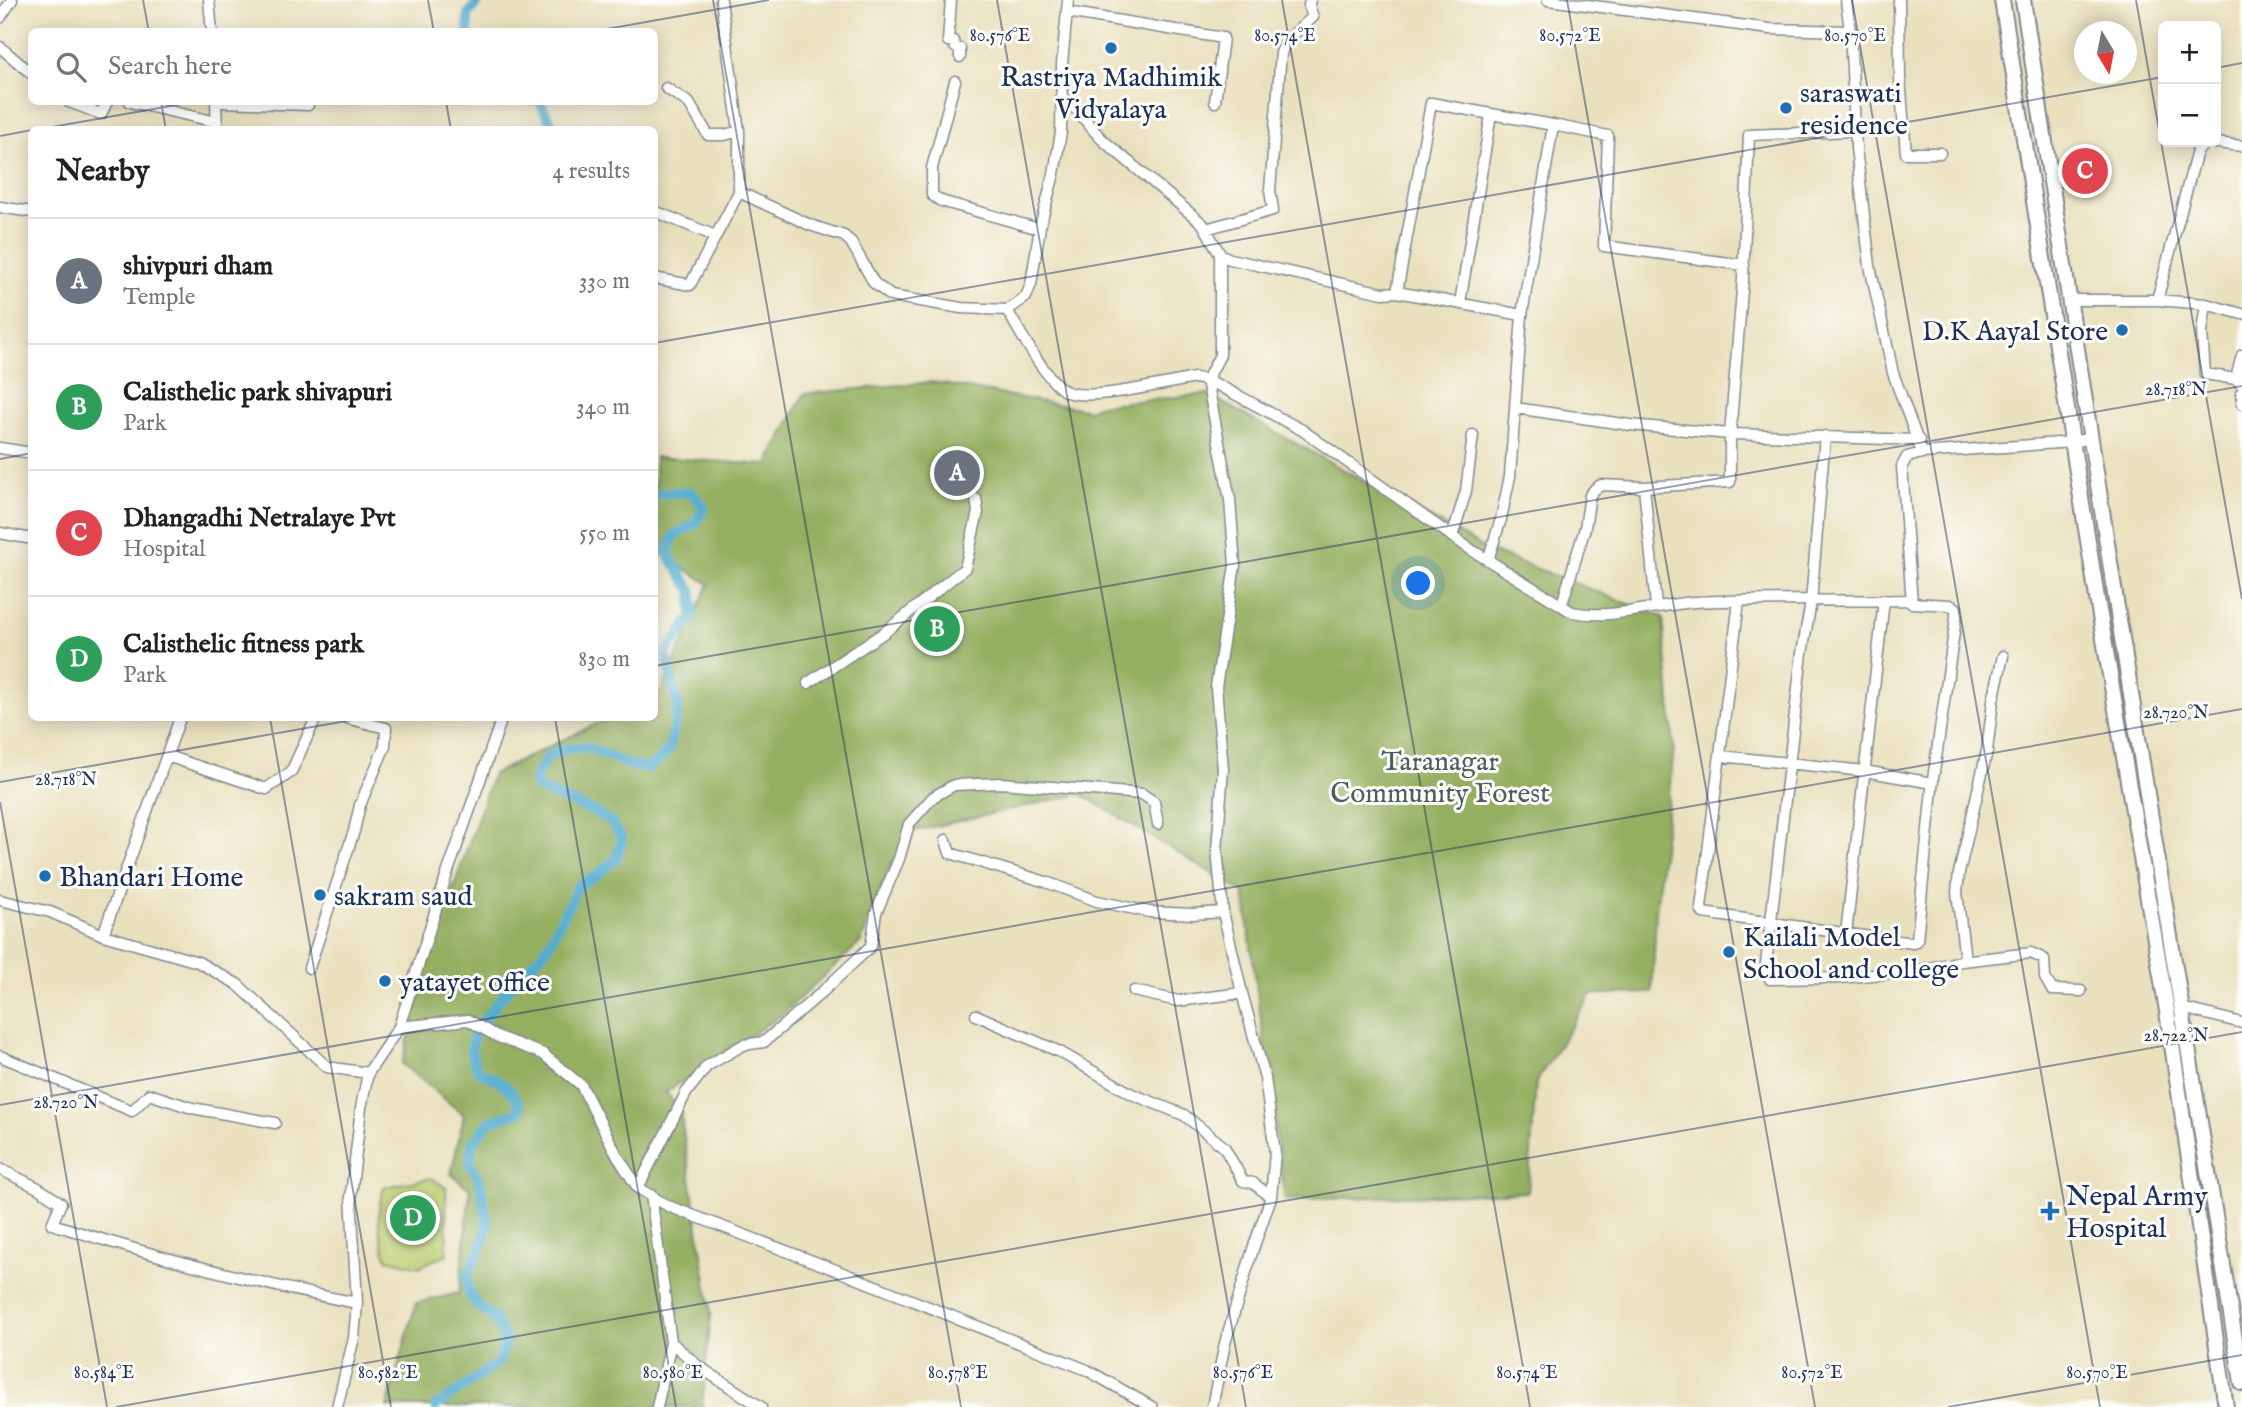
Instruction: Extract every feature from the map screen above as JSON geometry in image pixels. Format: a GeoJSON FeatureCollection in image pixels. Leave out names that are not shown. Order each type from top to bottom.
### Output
{"type":"FeatureCollection","features":[{"type":"Feature","properties":{"kind":"highway"},"geometry":{"type":"LineString","coordinates":[[2002,0],[2166,1006],[2226,1407]]}},
{"type":"Feature","properties":{"kind":"highway"},"geometry":{"type":"LineString","coordinates":[[2023,0],[2118,615],[2242,1383]]}},
{"type":"Feature","properties":{"kind":"street"},"geometry":{"type":"LineString","coordinates":[[0,18],[12,0]]}},
{"type":"Feature","properties":{"kind":"street"},"geometry":{"type":"LineString","coordinates":[[209,0],[212,28]]}},
{"type":"Feature","properties":{"kind":"street"},"geometry":{"type":"LineString","coordinates":[[658,279],[690,285],[739,192],[739,131],[722,0]]}},
{"type":"Feature","properties":{"kind":"street"},"geometry":{"type":"LineString","coordinates":[[951,0],[948,41],[953,41],[955,47],[960,49],[960,57]]}},
{"type":"Feature","properties":{"kind":"street"},"geometry":{"type":"LineString","coordinates":[[739,192],[810,225],[844,236],[874,283],[891,296],[961,308],[1007,310],[1026,297],[1031,284],[1040,227],[1061,132],[1062,64],[1068,0]]}},
{"type":"Feature","properties":{"kind":"street"},"geometry":{"type":"LineString","coordinates":[[1206,229],[1273,209],[1270,190],[1281,52],[1286,41],[1313,17],[1310,0]]}},
{"type":"Feature","properties":{"kind":"street"},"geometry":{"type":"LineString","coordinates":[[1548,0],[1770,29],[1850,31]]}},
{"type":"Feature","properties":{"kind":"street"},"geometry":{"type":"LineString","coordinates":[[1846,0],[1855,131],[1870,266],[1893,373],[1922,453]]}},
{"type":"Feature","properties":{"kind":"street"},"geometry":{"type":"LineString","coordinates":[[1899,0],[1900,78],[1906,153],[1940,153]]}},
{"type":"Feature","properties":{"kind":"street"},"geometry":{"type":"LineString","coordinates":[[1067,12],[1223,38],[1215,102]]}},
{"type":"Feature","properties":{"kind":"street"},"geometry":{"type":"LineString","coordinates":[[0,47],[28,71]]}},
{"type":"Feature","properties":{"kind":"street"},"geometry":{"type":"LineString","coordinates":[[955,81],[932,168],[932,195],[941,201],[1040,227]]}},
{"type":"Feature","properties":{"kind":"street"},"geometry":{"type":"LineString","coordinates":[[666,88],[689,103],[708,135],[725,135],[739,131]]}},
{"type":"Feature","properties":{"kind":"street"},"geometry":{"type":"LineString","coordinates":[[1062,97],[1076,106],[1094,132],[1169,194],[1206,229],[1220,254],[1220,355],[1208,380],[1230,500],[1235,565],[1216,687],[1223,769],[1217,850],[1223,912],[1265,1078],[1275,1153],[1271,1197],[1225,1343],[1212,1407]]}},
{"type":"Feature","properties":{"kind":"street"},"geometry":{"type":"LineString","coordinates":[[1398,292],[1431,103],[1608,136],[1604,246],[1744,265]]}},
{"type":"Feature","properties":{"kind":"street"},"geometry":{"type":"LineString","coordinates":[[77,105],[100,114],[105,105]]}},
{"type":"Feature","properties":{"kind":"street"},"geometry":{"type":"LineString","coordinates":[[141,105],[217,126],[216,105]]}},
{"type":"Feature","properties":{"kind":"street"},"geometry":{"type":"LineString","coordinates":[[1460,303],[1491,114]]}},
{"type":"Feature","properties":{"kind":"street"},"geometry":{"type":"LineString","coordinates":[[1488,560],[1501,519],[1510,476],[1522,314],[1553,125]]}},
{"type":"Feature","properties":{"kind":"street"},"geometry":{"type":"LineString","coordinates":[[1562,604],[1585,528],[1590,495],[1595,489],[1601,485],[1730,482],[1730,434],[1744,265],[1749,135],[1855,131]]}},
{"type":"Feature","properties":{"kind":"street"},"geometry":{"type":"LineString","coordinates":[[2157,300],[2197,150],[2207,142],[2242,146]]}},
{"type":"Feature","properties":{"kind":"street"},"geometry":{"type":"LineString","coordinates":[[0,207],[28,211]]}},
{"type":"Feature","properties":{"kind":"street"},"geometry":{"type":"LineString","coordinates":[[658,213],[715,236]]}},
{"type":"Feature","properties":{"kind":"street"},"geometry":{"type":"LineString","coordinates":[[1220,254],[1230,259],[1383,293],[1398,292],[1522,314]]}},
{"type":"Feature","properties":{"kind":"street"},"geometry":{"type":"LineString","coordinates":[[2070,300],[2157,300],[2206,304],[2242,314]]}},
{"type":"Feature","properties":{"kind":"street"},"geometry":{"type":"LineString","coordinates":[[2206,304],[2202,332],[2205,374],[2239,382],[2242,355]]}},
{"type":"Feature","properties":{"kind":"street"},"geometry":{"type":"LineString","coordinates":[[1007,310],[1051,379],[1067,392],[1087,395],[1195,378],[1208,380],[1302,430],[1452,537],[1572,612],[1623,614],[1656,606],[1739,601],[1906,600],[1956,608],[1933,783],[1917,940],[1913,943],[1706,915],[1701,908],[1739,601]]}},
{"type":"Feature","properties":{"kind":"street"},"geometry":{"type":"LineString","coordinates":[[2242,392],[2242,404]]}},
{"type":"Feature","properties":{"kind":"street"},"geometry":{"type":"LineString","coordinates":[[1515,408],[1630,425],[1730,434],[1919,440]]}},
{"type":"Feature","properties":{"kind":"street"},"geometry":{"type":"LineString","coordinates":[[1452,537],[1466,491],[1473,435]]}},
{"type":"Feature","properties":{"kind":"street"},"geometry":{"type":"LineString","coordinates":[[1825,436],[1811,602],[1802,653],[1766,964],[1770,979],[1842,978],[1914,971],[1965,960],[2031,953],[2044,959],[2045,978],[2052,990],[2081,990]]}},
{"type":"Feature","properties":{"kind":"street"},"geometry":{"type":"LineString","coordinates":[[1912,603],[1902,466],[1907,457],[1922,453],[2092,439]]}},
{"type":"Feature","properties":{"kind":"street"},"geometry":{"type":"LineString","coordinates":[[0,448],[28,452]]}},
{"type":"Feature","properties":{"kind":"street"},"geometry":{"type":"LineString","coordinates":[[1644,486],[1656,606]]}},
{"type":"Feature","properties":{"kind":"street"},"geometry":{"type":"LineString","coordinates":[[808,683],[885,632],[965,568],[978,512],[976,499]]}},
{"type":"Feature","properties":{"kind":"street"},"geometry":{"type":"LineString","coordinates":[[0,533],[28,539]]}},
{"type":"Feature","properties":{"kind":"street"},"geometry":{"type":"LineString","coordinates":[[1846,934],[1884,600]]}},
{"type":"Feature","properties":{"kind":"street"},"geometry":{"type":"LineString","coordinates":[[1965,960],[1957,892],[1959,873],[1984,762],[2003,656]]}},
{"type":"Feature","properties":{"kind":"street"},"geometry":{"type":"LineString","coordinates":[[103,935],[179,721]]}},
{"type":"Feature","properties":{"kind":"street"},"geometry":{"type":"LineString","coordinates":[[167,756],[266,789],[291,772],[315,721]]}},
{"type":"Feature","properties":{"kind":"street"},"geometry":{"type":"LineString","coordinates":[[309,968],[360,806],[385,746],[386,728],[358,721]]}},
{"type":"Feature","properties":{"kind":"street"},"geometry":{"type":"LineString","coordinates":[[337,1407],[354,1338],[357,1303],[351,1196],[368,1073],[399,1027],[443,887],[501,721]]}},
{"type":"Feature","properties":{"kind":"street"},"geometry":{"type":"LineString","coordinates":[[1721,756],[1864,771],[1933,783]]}},
{"type":"Feature","properties":{"kind":"street"},"geometry":{"type":"LineString","coordinates":[[638,1188],[686,1093],[707,1066],[743,1045],[764,1042],[871,946],[876,913],[909,824],[933,797],[954,785],[1000,783],[1142,794],[1154,802],[1158,824]]}},
{"type":"Feature","properties":{"kind":"street"},"geometry":{"type":"LineString","coordinates":[[946,840],[950,853],[1046,882],[1097,901],[1149,912],[1223,912]]}},
{"type":"Feature","properties":{"kind":"street"},"geometry":{"type":"LineString","coordinates":[[0,901],[50,912],[103,935],[198,962],[237,984],[327,1067],[368,1073]]}},
{"type":"Feature","properties":{"kind":"street"},"geometry":{"type":"LineString","coordinates":[[1134,991],[1178,1001],[1242,993]]}},
{"type":"Feature","properties":{"kind":"street"},"geometry":{"type":"LineString","coordinates":[[2182,1008],[2242,1023]]}},
{"type":"Feature","properties":{"kind":"street"},"geometry":{"type":"LineString","coordinates":[[976,1014],[1060,1052],[1132,1094],[1184,1115],[1224,1147],[1243,1181],[1253,1183],[1271,1197]]}},
{"type":"Feature","properties":{"kind":"street"},"geometry":{"type":"LineString","coordinates":[[399,1027],[468,1020],[496,1036],[543,1054],[581,1085],[618,1157],[638,1188],[668,1206],[1087,1370],[1152,1407]]}},
{"type":"Feature","properties":{"kind":"street"},"geometry":{"type":"LineString","coordinates":[[0,1056],[132,1111],[149,1094],[192,1108],[275,1123]]}},
{"type":"Feature","properties":{"kind":"street"},"geometry":{"type":"LineString","coordinates":[[0,1169],[61,1203],[52,1224],[163,1258],[260,1283],[357,1303]]}},
{"type":"Feature","properties":{"kind":"street"},"geometry":{"type":"LineString","coordinates":[[651,1195],[671,1342],[657,1407]]}},
{"type":"Feature","properties":{"kind":"street"},"geometry":{"type":"LineString","coordinates":[[671,1342],[698,1366],[761,1407]]}},
{"type":"Feature","properties":{"kind":"green space","name":"Taranagar Community Forest"},"geometry":{"type":"Polygon","coordinates":[[[933,382],[1089,410],[1099,405],[1207,394],[1488,550],[1663,617],[1674,748],[1656,911],[1652,993],[1592,994],[1536,1082],[1528,1192],[1285,1200],[1244,893],[1081,794],[909,832],[887,873],[861,942],[781,1015],[666,1092],[680,1111],[711,1314],[702,1407],[387,1407],[416,1303],[459,1293],[470,1189],[451,1174],[464,1115],[402,1064],[429,958],[493,774],[602,721],[658,721],[658,694],[709,584],[658,552],[658,457],[767,465],[804,394],[933,382]]]}},
{"type":"Feature","properties":{"kind":"green space"},"geometry":{"type":"Polygon","coordinates":[[[432,1178],[446,1188],[447,1254],[419,1267],[387,1259],[379,1223],[379,1206],[384,1187],[432,1178]]]}},
{"type":"Feature","properties":{"kind":"waterway"},"geometry":{"type":"LineString","coordinates":[[468,28],[468,14],[480,0]]}},
{"type":"Feature","properties":{"kind":"waterway"},"geometry":{"type":"LineString","coordinates":[[542,105],[553,126]]}},
{"type":"Feature","properties":{"kind":"waterway"},"geometry":{"type":"LineString","coordinates":[[435,1407],[499,1362],[506,1341],[493,1317],[478,1307],[468,1292],[468,1273],[481,1248],[488,1225],[480,1181],[470,1163],[472,1144],[489,1122],[520,1111],[511,1091],[477,1070],[471,1052],[474,1032],[504,994],[547,948],[578,886],[616,859],[622,839],[611,822],[595,812],[539,789],[534,780],[548,756],[565,749],[587,747],[632,766],[650,768],[669,750],[678,707],[666,653],[693,615],[692,591],[667,553],[674,536],[696,523],[704,507],[691,492],[658,494]]}},
{"type":"Feature","properties":{"kind":"place","name":"Rastriya Madhimik Vidyalaya"},"geometry":{"type":"Point","coordinates":[1111,48]}},
{"type":"Feature","properties":{"kind":"place","name":"saraswati residence"},"geometry":{"type":"Point","coordinates":[1786,108]}},
{"type":"Feature","properties":{"kind":"place","name":"Dhangadhi Netralaye Pvt"},"geometry":{"type":"Point","coordinates":[2085,171]}},
{"type":"Feature","properties":{"kind":"place","name":"D.K Aayal Store"},"geometry":{"type":"Point","coordinates":[2122,330]}},
{"type":"Feature","properties":{"kind":"place","name":"shivpuri dham"},"geometry":{"type":"Point","coordinates":[957,473]}},
{"type":"Feature","properties":{"kind":"place","name":"Calisthelic park shivapuri"},"geometry":{"type":"Point","coordinates":[937,629]}},
{"type":"Feature","properties":{"kind":"place","name":"Bhandari Home"},"geometry":{"type":"Point","coordinates":[45,876]}},
{"type":"Feature","properties":{"kind":"place","name":"sakram saud"},"geometry":{"type":"Point","coordinates":[320,895]}},
{"type":"Feature","properties":{"kind":"place","name":"Kailali Model School and college"},"geometry":{"type":"Point","coordinates":[1729,952]}},
{"type":"Feature","properties":{"kind":"place","name":"yatayet office"},"geometry":{"type":"Point","coordinates":[385,981]}},
{"type":"Feature","properties":{"kind":"place","name":"Nepal Army Hospital"},"geometry":{"type":"Point","coordinates":[2050,1211]}},
{"type":"Feature","properties":{"kind":"place","name":"Calisthelic fitness park"},"geometry":{"type":"Point","coordinates":[413,1218]}}]}
